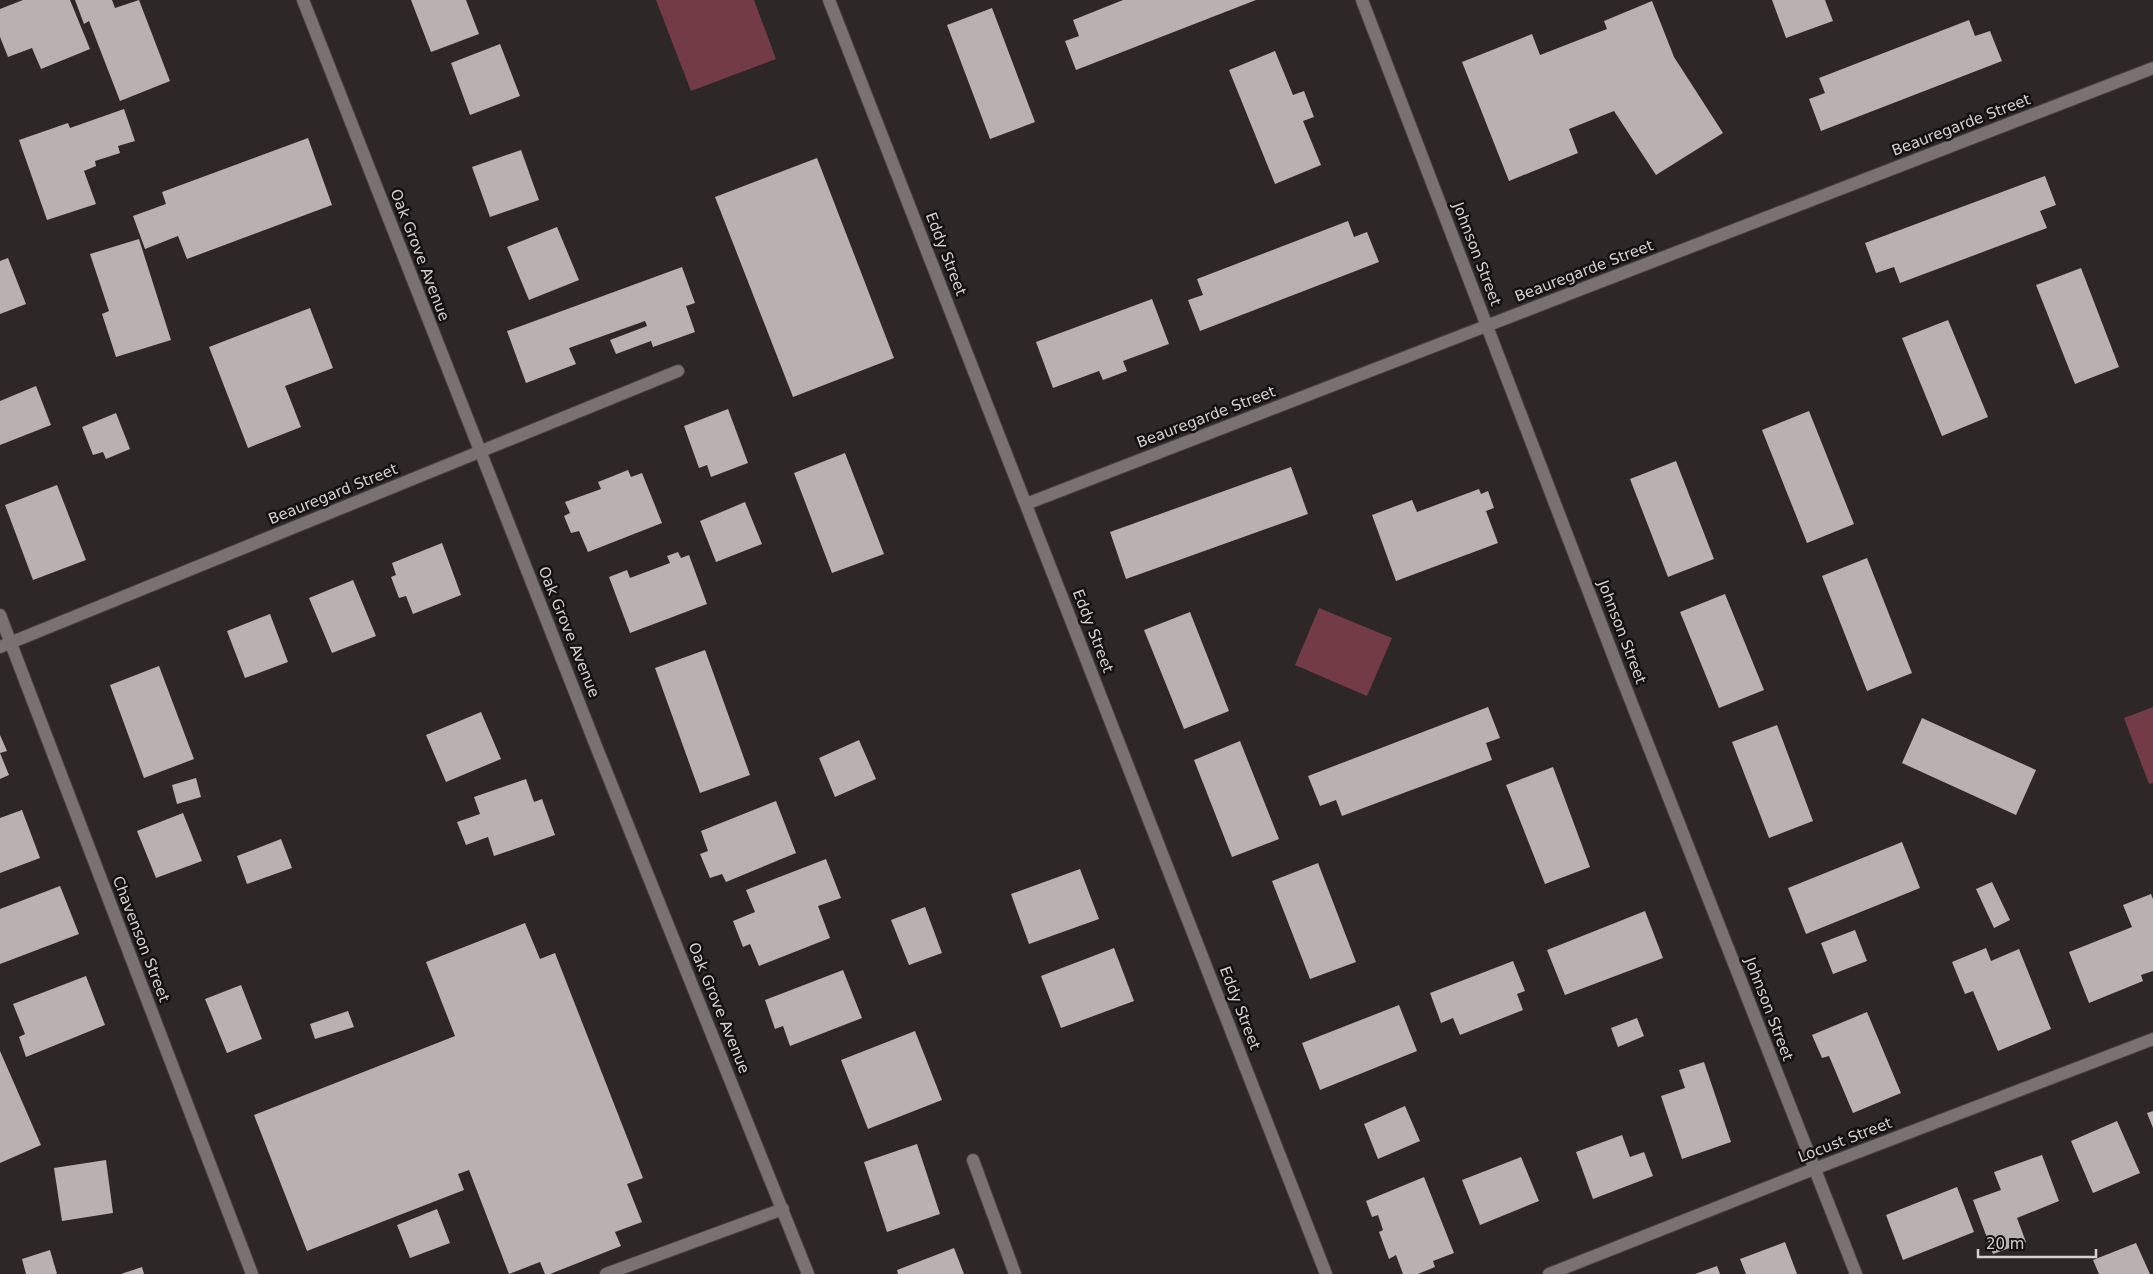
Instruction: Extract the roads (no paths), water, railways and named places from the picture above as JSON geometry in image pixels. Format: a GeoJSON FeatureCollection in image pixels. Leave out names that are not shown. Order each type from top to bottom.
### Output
{"type":"FeatureCollection","features":[{"type":"Feature","properties":{"kind":"street","name":"Oak Grove Avenue"},"geometry":{"type":"LineString","coordinates":[[303,0],[480,451],[808,1274]]}},
{"type":"Feature","properties":{"kind":"street","name":"Eddy Street"},"geometry":{"type":"LineString","coordinates":[[829,0],[1326,1274]]}},
{"type":"Feature","properties":{"kind":"street","name":"Johnson Street"},"geometry":{"type":"LineString","coordinates":[[1362,0],[1621,676],[1856,1274]]}},
{"type":"Feature","properties":{"kind":"street","name":"Beauregarde Street"},"geometry":{"type":"LineString","coordinates":[[1026,504],[2153,68]]}},
{"type":"Feature","properties":{"kind":"street","name":"Beauregard Street"},"geometry":{"type":"LineString","coordinates":[[5,644],[678,371]]}},
{"type":"Feature","properties":{"kind":"street","name":"Chavenson Street"},"geometry":{"type":"LineString","coordinates":[[0,615],[5,644],[252,1274]]}},
{"type":"Feature","properties":{"kind":"street","name":"Locust Street"},"geometry":{"type":"LineString","coordinates":[[1549,1274],[1814,1169],[2153,1039]]}},
{"type":"Feature","properties":{"kind":"street"},"geometry":{"type":"LineString","coordinates":[[973,1160],[1015,1274]]}},
{"type":"Feature","properties":{"kind":"street"},"geometry":{"type":"LineString","coordinates":[[606,1274],[782,1209]]}}]}
